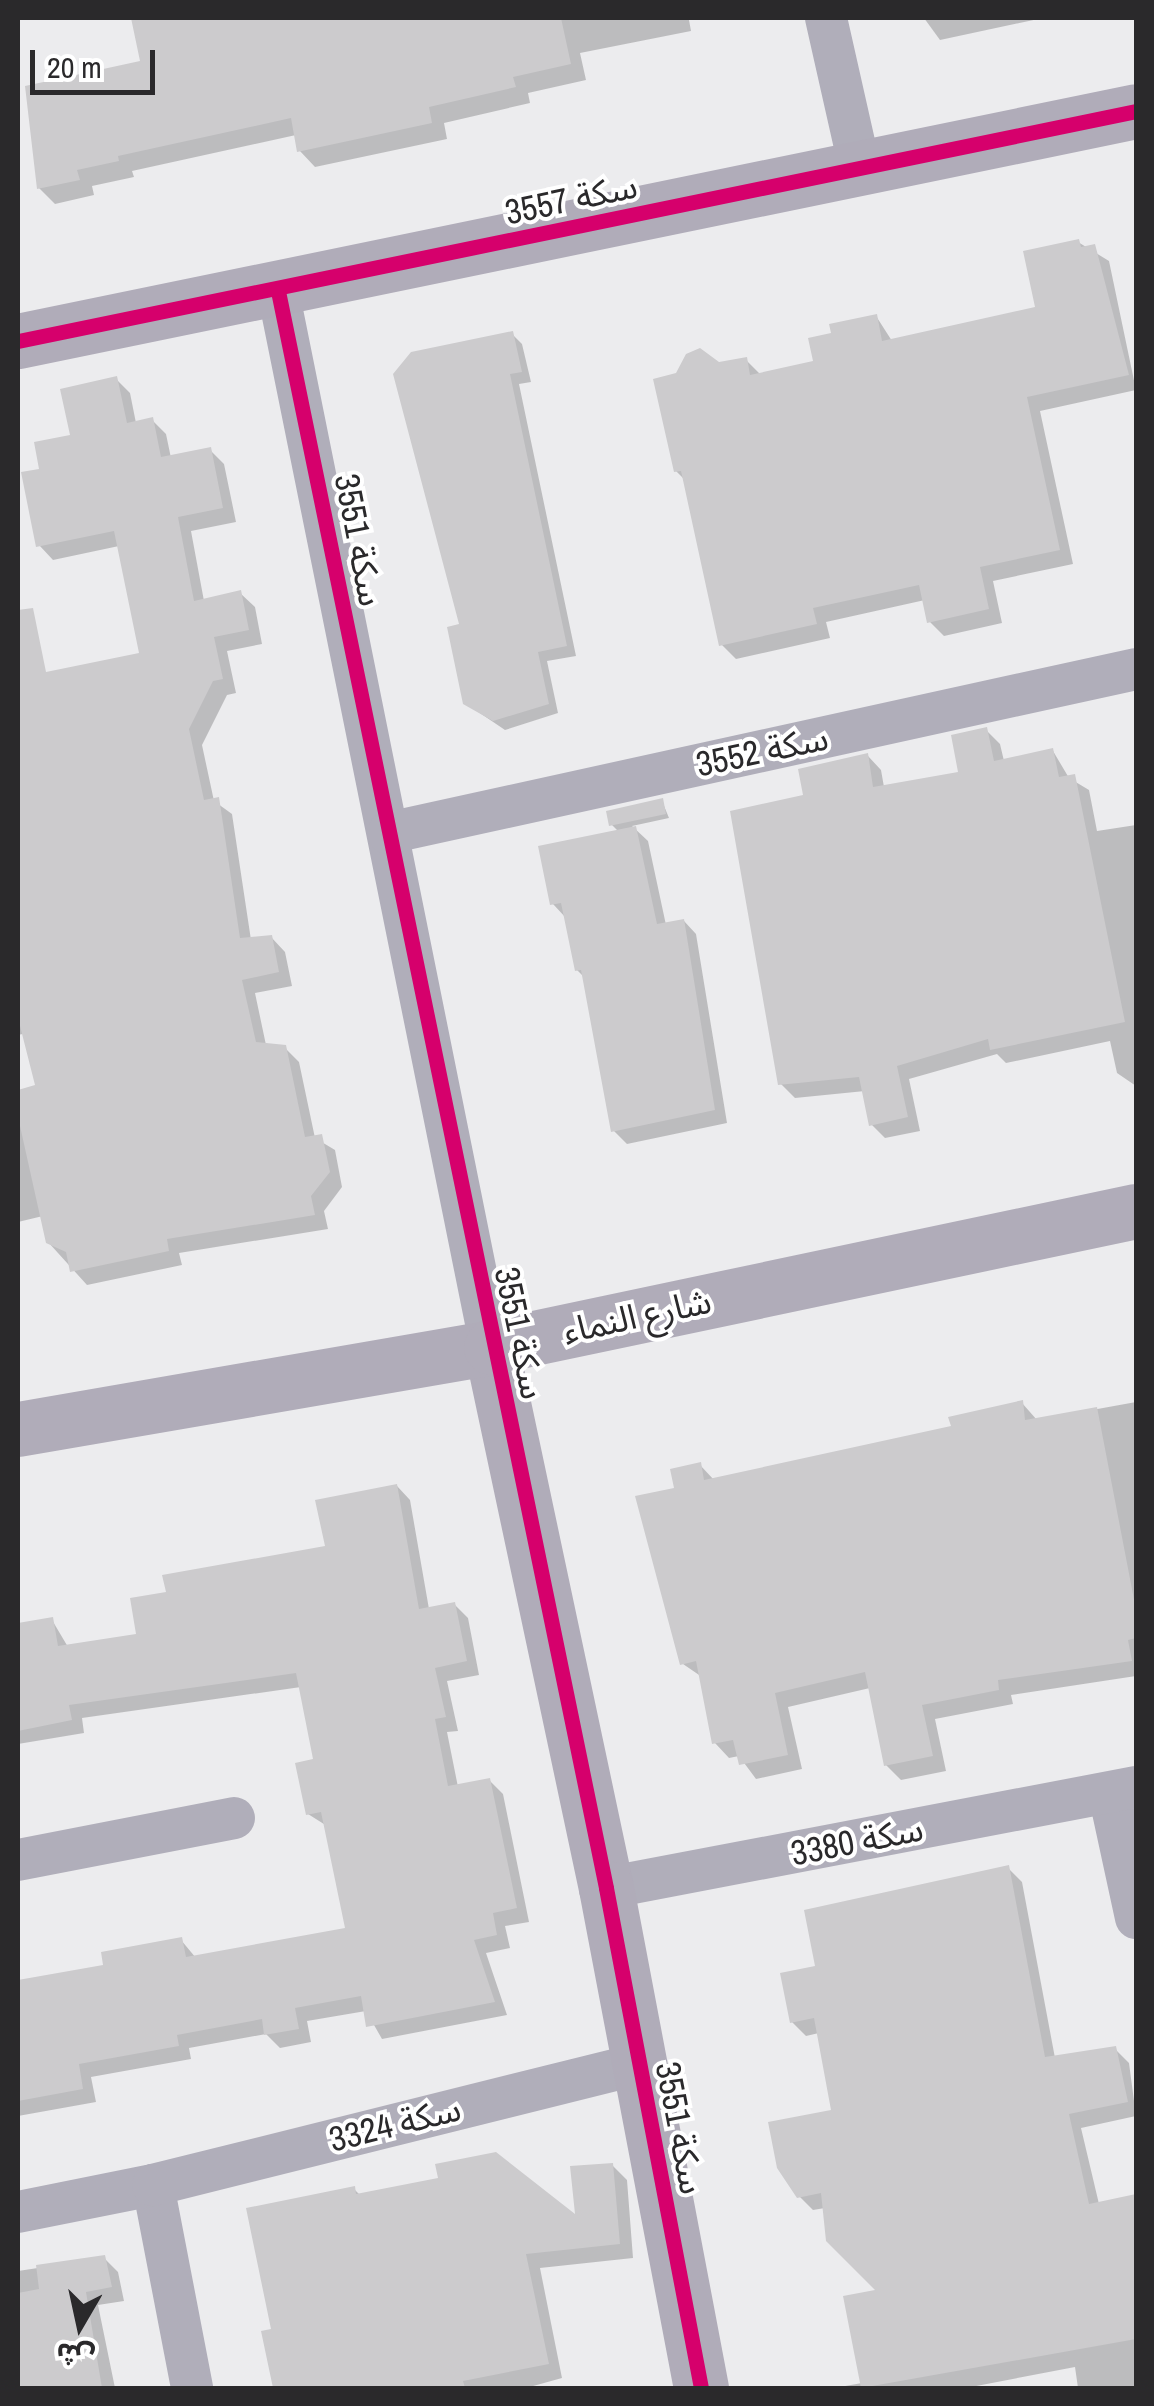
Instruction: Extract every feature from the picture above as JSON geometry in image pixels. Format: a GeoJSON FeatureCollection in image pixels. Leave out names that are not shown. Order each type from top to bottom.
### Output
{"type":"FeatureCollection","features":[{"type":"Feature","properties":{"kind":"street"},"geometry":{"type":"LineString","coordinates":[[826,18],[860,169]]}},
{"type":"Feature","properties":{"kind":"street","name":"سكة 3557"},"geometry":{"type":"LineString","coordinates":[[18,341],[278,291],[1136,111]]}},
{"type":"Feature","properties":{"kind":"street","name":"سكة 3551"},"geometry":{"type":"LineString","coordinates":[[278,291],[606,1888],[636,2064],[701,2388]]}},
{"type":"Feature","properties":{"kind":"street","name":"سكة 3552"},"geometry":{"type":"LineString","coordinates":[[388,833],[1136,669]]}},
{"type":"Feature","properties":{"kind":"street","name":"شارع النماء"},"geometry":{"type":"LineString","coordinates":[[18,1429],[492,1347],[1136,1211]]}},
{"type":"Feature","properties":{"kind":"street","name":"سكة 3380"},"geometry":{"type":"LineString","coordinates":[[606,1888],[1123,1790],[1136,1918]]}},
{"type":"Feature","properties":{"kind":"street"},"geometry":{"type":"LineString","coordinates":[[18,1860],[234,1818]]}},
{"type":"Feature","properties":{"kind":"street","name":"سكة 3324"},"geometry":{"type":"LineString","coordinates":[[18,2212],[153,2185],[636,2064]]}},
{"type":"Feature","properties":{"kind":"street"},"geometry":{"type":"LineString","coordinates":[[153,2185],[192,2388]]}},
{"type":"Feature","properties":{"kind":"building"},"geometry":{"type":"Polygon","coordinates":[[[131,18],[561,18],[571,64],[513,77],[516,87],[429,107],[432,123],[297,152],[291,118],[118,156],[119,161],[77,170],[80,180],[37,189],[25,86],[140,61],[131,18]]]}},
{"type":"Feature","properties":{"kind":"building"},"geometry":{"type":"Polygon","coordinates":[[[1079,239],[1081,247],[1095,244],[1129,375],[1027,397],[1060,550],[980,567],[989,609],[927,623],[919,585],[813,608],[817,624],[719,646],[681,471],[674,472],[653,379],[676,373],[686,354],[700,348],[719,362],[747,357],[750,375],[813,361],[808,338],[831,333],[829,324],[877,314],[882,341],[1035,307],[1023,251],[1079,239]]]}},
{"type":"Feature","properties":{"kind":"building"},"geometry":{"type":"Polygon","coordinates":[[[513,331],[522,372],[510,374],[567,646],[538,652],[549,704],[493,721],[463,704],[447,627],[459,624],[393,374],[411,352],[513,331]]]}},
{"type":"Feature","properties":{"kind":"building"},"geometry":{"type":"Polygon","coordinates":[[[117,376],[127,423],[153,417],[161,457],[211,447],[223,508],[178,517],[194,601],[241,590],[249,630],[214,637],[223,679],[213,681],[189,729],[204,800],[219,797],[240,938],[272,935],[279,972],[242,980],[256,1042],[286,1045],[305,1137],[322,1134],[330,1172],[311,1196],[315,1215],[167,1239],[169,1251],[70,1272],[66,1252],[46,1243],[18,1117],[18,1090],[35,1085],[18,1018],[18,610],[33,608],[46,672],[139,653],[114,531],[36,547],[21,472],[39,469],[34,442],[70,435],[60,389],[117,376]]]}},
{"type":"Feature","properties":{"kind":"building"},"geometry":{"type":"Polygon","coordinates":[[[987,727],[994,761],[1053,748],[1059,777],[1075,774],[1125,1022],[990,1050],[988,1039],[897,1066],[908,1117],[869,1126],[859,1077],[778,1085],[730,811],[803,795],[798,769],[868,753],[873,787],[958,772],[951,735],[987,727]]]}},
{"type":"Feature","properties":{"kind":"building"},"geometry":{"type":"Polygon","coordinates":[[[663,798],[666,814],[609,826],[606,811],[663,798]]]}},
{"type":"Feature","properties":{"kind":"building"},"geometry":{"type":"Polygon","coordinates":[[[636,826],[657,924],[684,919],[715,1110],[611,1132],[581,970],[575,971],[561,903],[550,905],[538,846],[636,826]]]}},
{"type":"Feature","properties":{"kind":"building"},"geometry":{"type":"Polygon","coordinates":[[[1023,1400],[1025,1420],[1097,1407],[1136,1610],[1136,1638],[1128,1640],[1132,1661],[998,1680],[999,1690],[922,1705],[933,1756],[884,1766],[865,1672],[775,1693],[788,1755],[739,1765],[733,1740],[712,1744],[696,1661],[680,1665],[635,1496],[674,1488],[670,1469],[701,1462],[704,1480],[951,1426],[948,1417],[1023,1400]]]}},
{"type":"Feature","properties":{"kind":"building"},"geometry":{"type":"Polygon","coordinates":[[[397,1484],[419,1609],[455,1602],[467,1661],[435,1668],[446,1717],[435,1719],[448,1786],[490,1778],[517,1908],[493,1913],[497,1935],[474,1940],[495,2002],[366,2027],[361,1996],[295,2008],[299,2029],[264,2035],[262,2019],[177,2035],[179,2046],[79,2064],[83,2089],[18,2101],[18,1980],[103,1965],[101,1952],[182,1937],[186,1957],[345,1928],[321,1812],[306,1815],[295,1763],[313,1759],[296,1673],[69,1705],[72,1720],[18,1731],[18,1623],[53,1617],[58,1646],[136,1634],[130,1598],[166,1592],[162,1575],[325,1546],[315,1500],[397,1484]]]}},
{"type":"Feature","properties":{"kind":"building"},"geometry":{"type":"Polygon","coordinates":[[[1009,1865],[1045,2057],[1116,2046],[1128,2102],[1069,2114],[1089,2204],[1136,2194],[1136,2339],[861,2388],[843,2296],[875,2290],[826,2241],[821,2193],[797,2198],[777,2168],[768,2122],[831,2110],[814,2018],[790,2023],[780,1973],[815,1966],[804,1910],[1009,1865]]]}},
{"type":"Feature","properties":{"kind":"building"},"geometry":{"type":"Polygon","coordinates":[[[496,2152],[575,2214],[570,2166],[613,2163],[620,2244],[526,2254],[549,2364],[463,2381],[465,2388],[273,2388],[261,2331],[271,2329],[246,2208],[355,2186],[356,2194],[438,2178],[435,2164],[496,2152]]]}},
{"type":"Feature","properties":{"kind":"building"},"geometry":{"type":"Polygon","coordinates":[[[105,2255],[112,2287],[86,2292],[102,2388],[18,2388],[18,2293],[39,2289],[36,2265],[105,2255]]]}},
{"type":"Feature","properties":{"kind":"cycle path"},"geometry":{"type":"LineString","coordinates":[[18,341],[1136,111]]}},
{"type":"Feature","properties":{"kind":"cycle path"},"geometry":{"type":"LineString","coordinates":[[278,291],[606,1888],[701,2388]]}}]}
